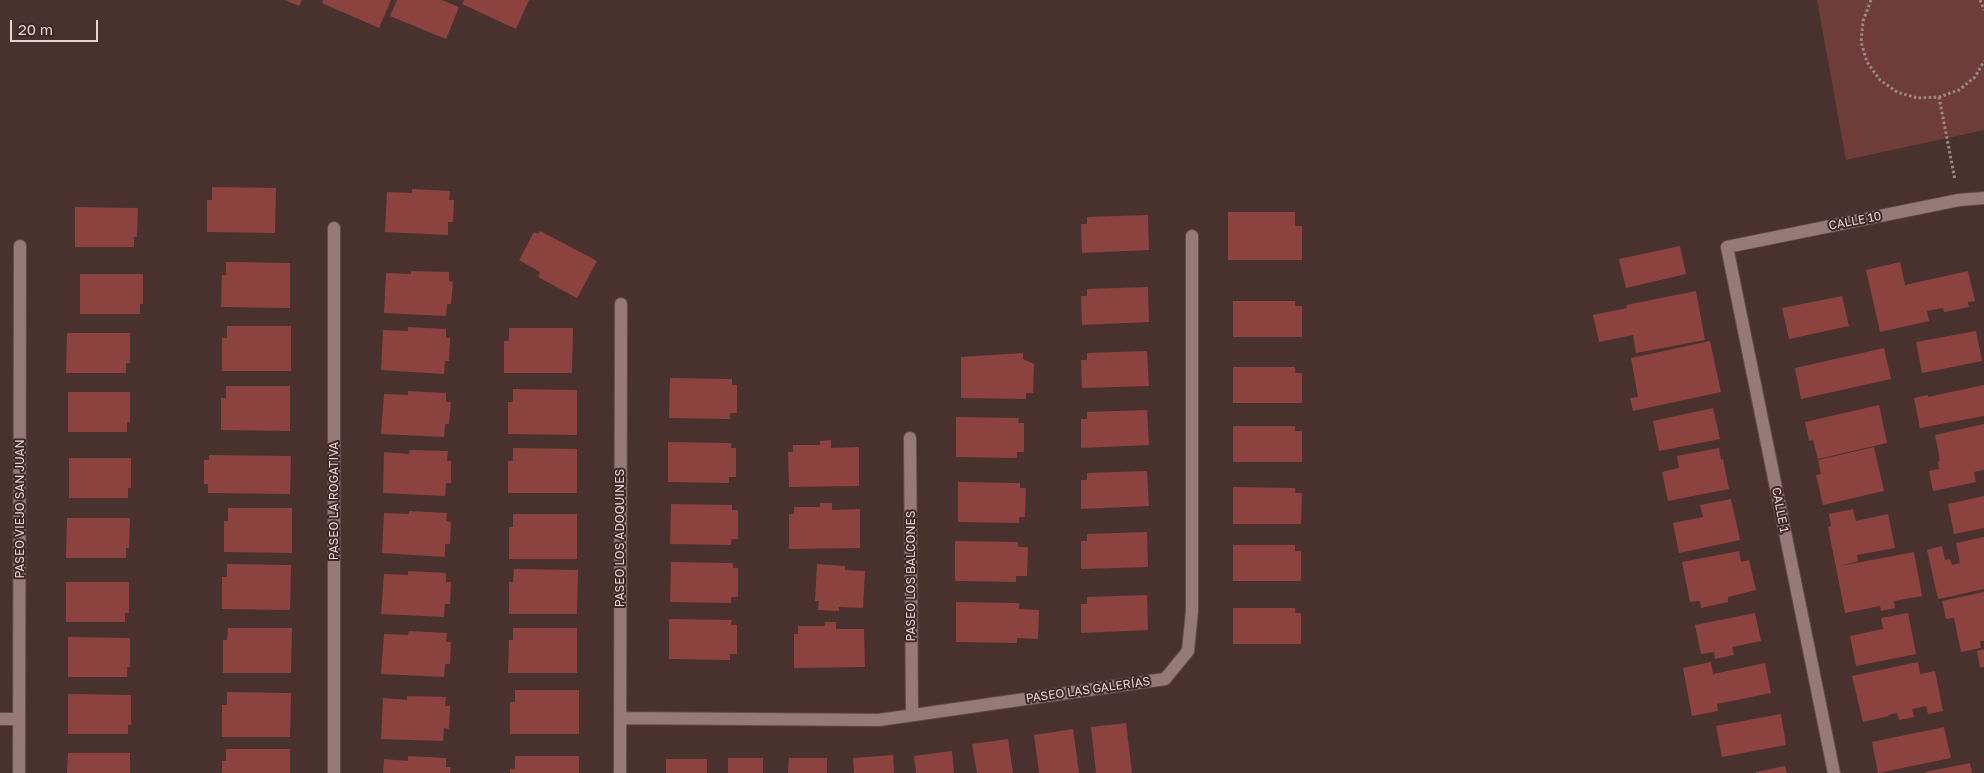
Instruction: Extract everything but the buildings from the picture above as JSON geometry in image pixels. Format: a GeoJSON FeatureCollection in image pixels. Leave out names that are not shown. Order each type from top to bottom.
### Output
{"type":"FeatureCollection","features":[{"type":"Feature","properties":{"kind":"street","name":"CALLE 10"},"geometry":{"type":"LineString","coordinates":[[1727,247],[1958,200],[1984,198]]}},
{"type":"Feature","properties":{"kind":"street","name":"PASEO LA ROGATIVA"},"geometry":{"type":"LineString","coordinates":[[334,228],[334,773]]}},
{"type":"Feature","properties":{"kind":"street","name":"PASEO LAS GALERÍAS"},"geometry":{"type":"LineString","coordinates":[[620,718],[880,720],[1165,679],[1188,650],[1192,611],[1192,236]]}},
{"type":"Feature","properties":{"kind":"street","name":"PASEO VIEJO SAN JUAN"},"geometry":{"type":"LineString","coordinates":[[19,773],[20,246]]}},
{"type":"Feature","properties":{"kind":"street","name":"CALLE 1"},"geometry":{"type":"LineString","coordinates":[[1727,247],[1834,773]]}},
{"type":"Feature","properties":{"kind":"street","name":"PASEO LOS ADOQUINES"},"geometry":{"type":"LineString","coordinates":[[620,773],[621,304]]}},
{"type":"Feature","properties":{"kind":"street","name":"PASEO LOS BALCONES"},"geometry":{"type":"LineString","coordinates":[[910,438],[912,715]]}},
{"type":"Feature","properties":{"kind":"street"},"geometry":{"type":"LineString","coordinates":[[0,719],[19,719]]}},
{"type":"Feature","properties":{"kind":"path"},"geometry":{"type":"LineString","coordinates":[[1872,0],[1863,21],[1861,42],[1867,62],[1880,80],[1897,92],[1917,98],[1939,97],[1958,90],[1975,77],[1984,61]]}},
{"type":"Feature","properties":{"kind":"path"},"geometry":{"type":"LineString","coordinates":[[1980,0],[1984,10]]}},
{"type":"Feature","properties":{"kind":"path"},"geometry":{"type":"LineString","coordinates":[[1939,97],[1958,200]]}},
{"type":"Feature","properties":{"kind":"shaded area"},"geometry":{"type":"Polygon","coordinates":[[[1817,0],[1984,0],[1984,130],[1846,160],[1817,0]]]}}]}
